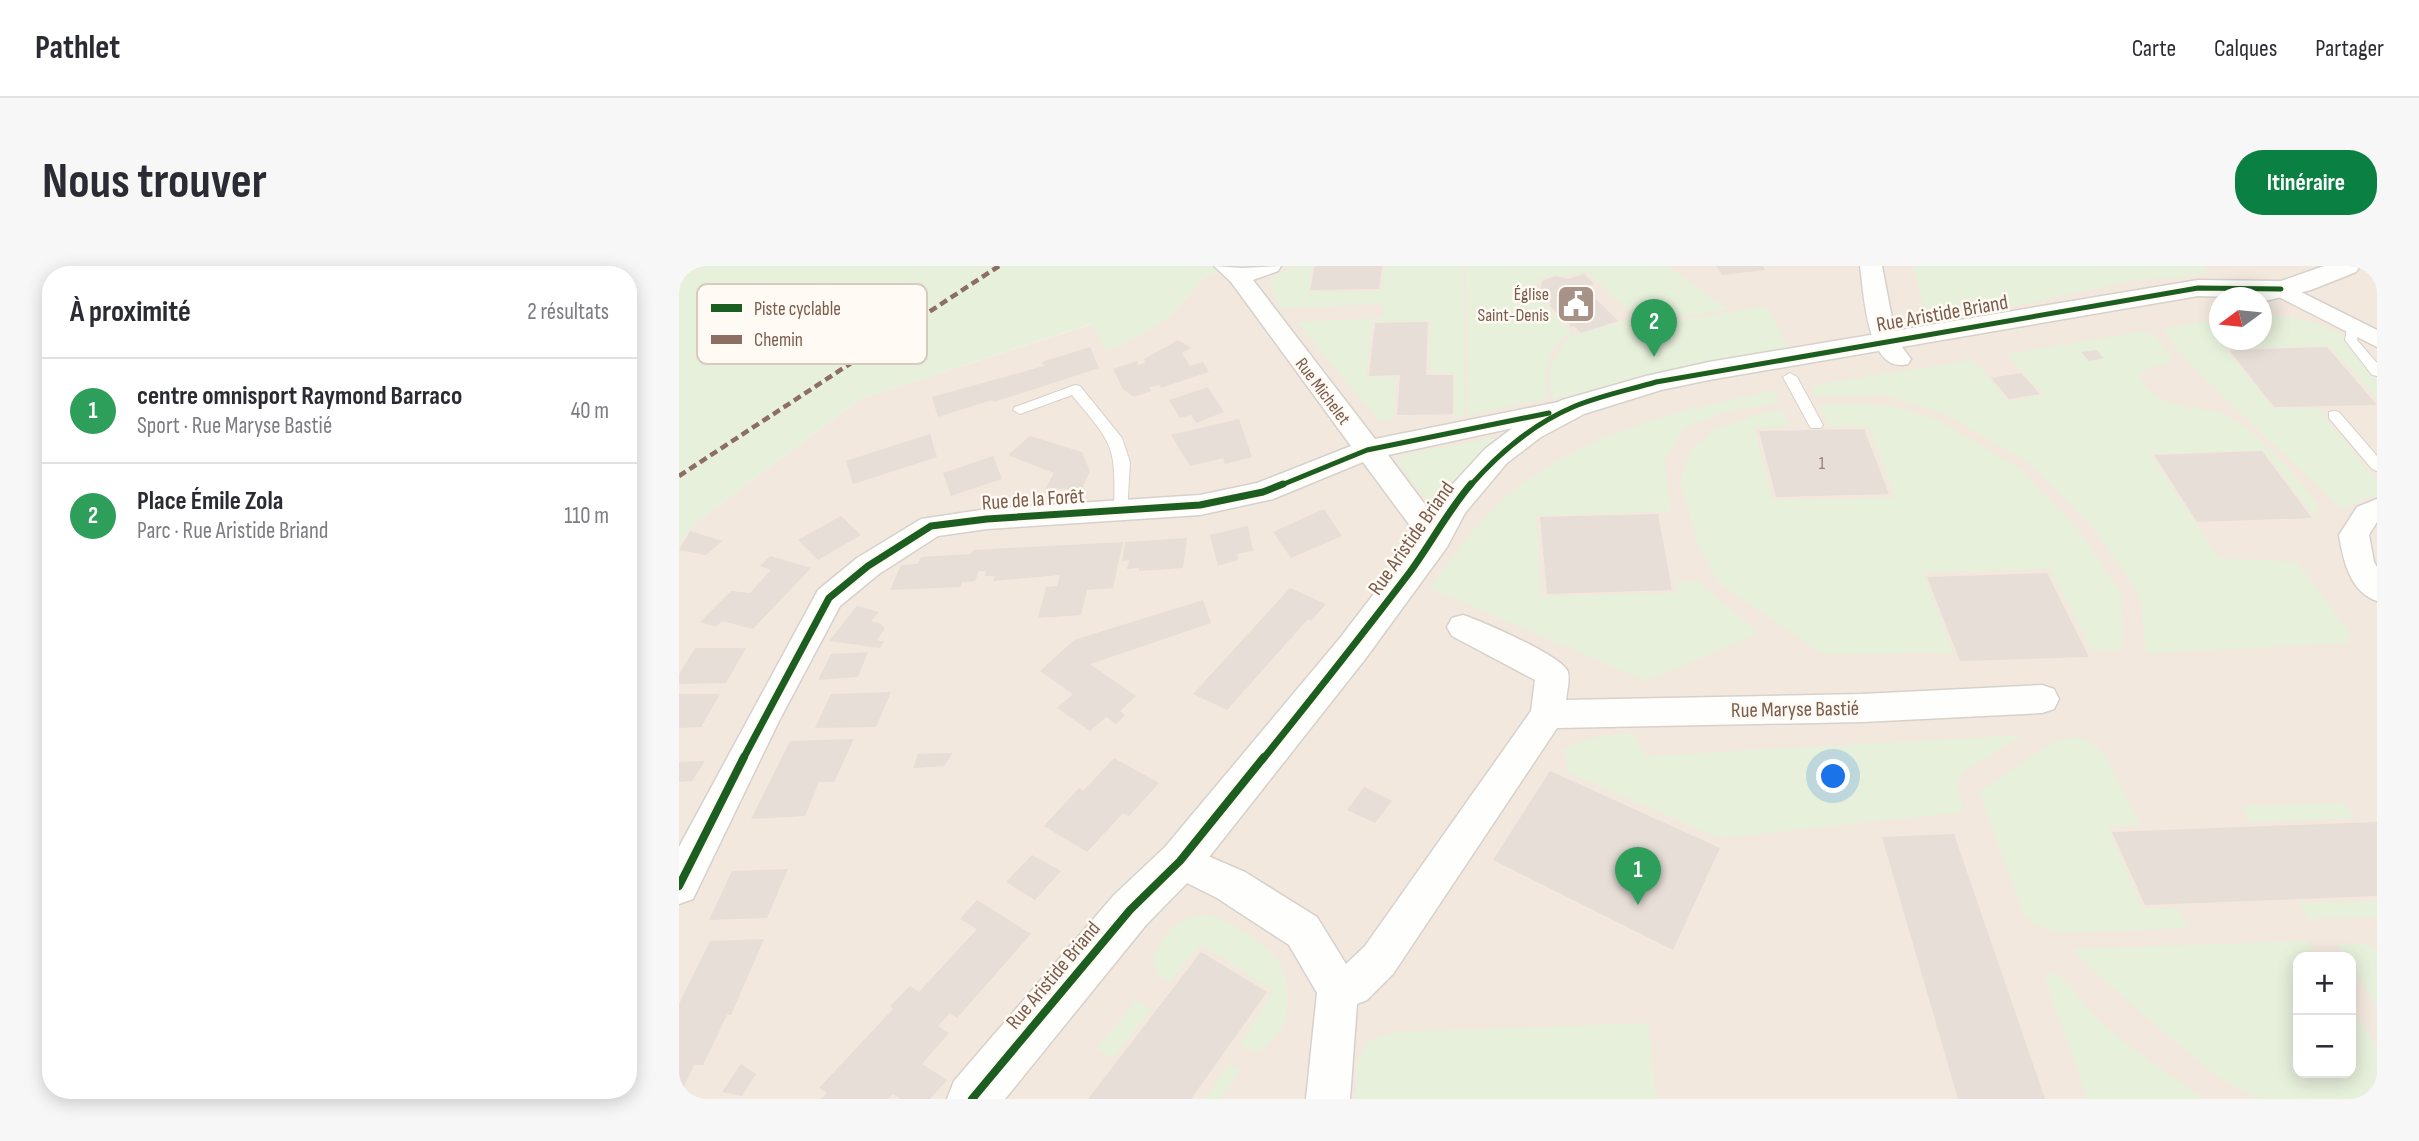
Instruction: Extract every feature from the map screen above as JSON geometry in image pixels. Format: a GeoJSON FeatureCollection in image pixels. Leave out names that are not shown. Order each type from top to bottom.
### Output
{"type":"FeatureCollection","features":[{"type":"Feature","properties":{"kind":"street"},"geometry":{"type":"LineString","coordinates":[[1232,271],[1271,266]]}},
{"type":"Feature","properties":{"kind":"street"},"geometry":{"type":"LineString","coordinates":[[1871,266],[1871,304],[1892,350]]}},
{"type":"Feature","properties":{"kind":"street"},"geometry":{"type":"LineString","coordinates":[[2234,266],[2377,340]]}},
{"type":"Feature","properties":{"kind":"street"},"geometry":{"type":"LineString","coordinates":[[2272,291],[2347,266]]}},
{"type":"Feature","properties":{"kind":"street","name":"Rue Michelet"},"geometry":{"type":"LineString","coordinates":[[1232,271],[1435,538]]}},
{"type":"Feature","properties":{"kind":"street","name":"Rue Aristide Briand"},"geometry":{"type":"LineString","coordinates":[[1435,538],[1499,482],[1552,448],[1614,418],[1672,398],[1790,377],[1892,350],[2198,288],[2281,289]]}},
{"type":"Feature","properties":{"kind":"street","name":"Rue Aristide Briand"},"geometry":{"type":"LineString","coordinates":[[972,1099],[1130,910],[1180,861],[1353,648],[1435,538],[1451,507],[1496,456],[1530,430],[1573,407],[1656,382],[2209,305]]}},
{"type":"Feature","properties":{"kind":"street","name":"Rue de la Forêt"},"geometry":{"type":"LineString","coordinates":[[679,886],[766,714],[829,598],[867,566],[931,526],[987,519],[1200,505],[1263,492],[1367,450],[1573,407]]}},
{"type":"Feature","properties":{"kind":"street"},"geometry":{"type":"LineString","coordinates":[[2377,509],[2367,514],[2354,535],[2359,565],[2377,589]]}},
{"type":"Feature","properties":{"kind":"street"},"geometry":{"type":"LineString","coordinates":[[1338,989],[1352,986],[1379,960],[1548,713],[1552,674],[1519,654],[1462,627]]}},
{"type":"Feature","properties":{"kind":"street","name":"Rue Maryse Bastié"},"geometry":{"type":"LineString","coordinates":[[1548,713],[1871,708],[2042,699]]}},
{"type":"Feature","properties":{"kind":"street"},"geometry":{"type":"LineString","coordinates":[[1180,861],[1231,885],[1303,931],[1338,989],[1328,1099]]}},
{"type":"Feature","properties":{"kind":"lane"},"geometry":{"type":"LineString","coordinates":[[2353,327],[2351,341],[2377,372]]}},
{"type":"Feature","properties":{"kind":"lane"},"geometry":{"type":"LineString","coordinates":[[1790,377],[1816,425]]}},
{"type":"Feature","properties":{"kind":"lane"},"geometry":{"type":"LineString","coordinates":[[1020,410],[1076,389],[1115,438],[1123,462],[1122,510]]}},
{"type":"Feature","properties":{"kind":"lane"},"geometry":{"type":"LineString","coordinates":[[2334,415],[2377,466]]}},
{"type":"Feature","properties":{"kind":"shaded area"},"geometry":{"type":"Polygon","coordinates":[[[1247,266],[2377,266],[2377,1099],[679,1099],[679,546],[694,524],[862,398],[1092,324],[1107,351],[1169,317],[1205,276],[1247,266]]]}},
{"type":"Feature","properties":{"kind":"green space"},"geometry":{"type":"Polygon","coordinates":[[[679,266],[1247,266],[1205,276],[1169,317],[1141,335],[1107,351],[1091,324],[862,398],[694,524],[679,546],[679,266]]]}},
{"type":"Feature","properties":{"kind":"green space"},"geometry":{"type":"Polygon","coordinates":[[[1295,266],[1312,266],[1309,292],[1382,291],[1384,266],[1463,266],[1465,415],[1455,418],[1455,373],[1430,373],[1430,321],[1372,322],[1366,377],[1397,377],[1393,418],[1380,422],[1296,322],[1383,318],[1383,304],[1281,308],[1269,284],[1273,277],[1295,266]]]}},
{"type":"Feature","properties":{"kind":"green space"},"geometry":{"type":"Polygon","coordinates":[[[1466,266],[1667,266],[1728,309],[1682,317],[1634,315],[1587,272],[1538,279],[1533,291],[1572,333],[1564,337],[1552,351],[1546,379],[1548,398],[1468,415],[1466,266]]]}},
{"type":"Feature","properties":{"kind":"green space"},"geometry":{"type":"Polygon","coordinates":[[[1913,266],[2204,266],[2207,272],[2130,281],[1952,320],[1934,316],[1925,310],[1913,266]]]}},
{"type":"Feature","properties":{"kind":"green space"},"geometry":{"type":"Polygon","coordinates":[[[1766,306],[1790,349],[1553,399],[1550,365],[1569,337],[1637,317],[1683,320],[1766,306]]]}},
{"type":"Feature","properties":{"kind":"green space"},"geometry":{"type":"Polygon","coordinates":[[[2272,317],[2305,320],[2341,333],[2367,348],[2367,352],[2377,363],[2377,399],[2329,346],[2272,347],[2272,317]]]}},
{"type":"Feature","properties":{"kind":"green space"},"geometry":{"type":"Polygon","coordinates":[[[2209,321],[2209,350],[2228,350],[2273,409],[2318,408],[2377,481],[2377,494],[2342,509],[2203,377],[2176,348],[2163,329],[2209,321]]]}},
{"type":"Feature","properties":{"kind":"green space"},"geometry":{"type":"Polygon","coordinates":[[[2145,331],[2155,337],[2172,358],[2170,362],[2138,375],[2148,389],[2159,398],[2172,403],[2225,415],[2249,430],[2281,460],[2318,504],[2316,518],[2263,450],[2150,454],[2219,558],[2297,562],[2350,633],[2348,643],[2146,653],[2140,596],[2094,528],[2029,463],[1944,413],[1884,395],[1813,396],[1812,388],[1820,384],[1974,360],[2009,402],[2044,395],[2007,354],[2145,331]]]}},
{"type":"Feature","properties":{"kind":"green space"},"geometry":{"type":"Polygon","coordinates":[[[1773,391],[1779,403],[1724,412],[1684,428],[1664,460],[1671,511],[1536,516],[1541,596],[1677,593],[1676,582],[1697,581],[1759,633],[1646,681],[1430,588],[1486,516],[1516,489],[1548,466],[1583,447],[1657,419],[1773,391]]]}},
{"type":"Feature","properties":{"kind":"green space"},"geometry":{"type":"Polygon","coordinates":[[[1818,405],[1889,406],[1937,419],[2020,469],[2076,527],[2121,594],[2123,650],[2092,650],[2050,569],[1923,572],[1953,653],[1822,654],[1718,582],[1699,547],[1680,482],[1689,452],[1717,428],[1752,416],[1782,410],[1790,426],[1754,428],[1773,500],[1896,498],[1868,426],[1829,426],[1818,405]]]}},
{"type":"Feature","properties":{"kind":"green space"},"geometry":{"type":"Polygon","coordinates":[[[1493,438],[1496,441],[1445,498],[1434,502],[1423,496],[1399,464],[1401,456],[1406,454],[1493,438]]]}},
{"type":"Feature","properties":{"kind":"green space"},"geometry":{"type":"Polygon","coordinates":[[[1633,733],[1646,756],[2024,735],[1963,772],[1956,785],[1964,812],[1719,838],[1567,772],[1566,757],[1561,749],[1596,737],[1633,733]]]}},
{"type":"Feature","properties":{"kind":"green space"},"geometry":{"type":"Polygon","coordinates":[[[2078,737],[2098,746],[2106,757],[2141,826],[2107,826],[2143,909],[2178,908],[2188,928],[2060,933],[2038,926],[2024,915],[1979,792],[2054,741],[2078,737]]]}},
{"type":"Feature","properties":{"kind":"green space"},"geometry":{"type":"Polygon","coordinates":[[[2345,803],[2355,818],[2250,822],[2242,806],[2345,803]]]}},
{"type":"Feature","properties":{"kind":"green space"},"geometry":{"type":"Polygon","coordinates":[[[2377,901],[2377,917],[2308,919],[2300,903],[2377,901]]]}},
{"type":"Feature","properties":{"kind":"green space"},"geometry":{"type":"Polygon","coordinates":[[[1209,914],[1255,938],[1274,956],[1286,978],[1287,1008],[1284,1024],[1276,1036],[1258,1052],[1240,1046],[1273,991],[1201,944],[1169,983],[1157,974],[1153,957],[1174,926],[1209,914]]]}},
{"type":"Feature","properties":{"kind":"green space"},"geometry":{"type":"Polygon","coordinates":[[[2308,941],[2315,952],[2293,952],[2293,1078],[2356,1078],[2356,1016],[2377,1045],[2377,1099],[2260,1099],[2221,1079],[2149,1020],[2071,949],[2308,941]]]}},
{"type":"Feature","properties":{"kind":"green space"},"geometry":{"type":"Polygon","coordinates":[[[2337,944],[2366,944],[2377,949],[2377,1007],[2356,973],[2356,952],[2343,952],[2337,944]]]}},
{"type":"Feature","properties":{"kind":"green space"},"geometry":{"type":"Polygon","coordinates":[[[2050,972],[2065,981],[2112,1032],[2204,1099],[2088,1099],[2045,979],[2050,972]]]}},
{"type":"Feature","properties":{"kind":"green space"},"geometry":{"type":"Polygon","coordinates":[[[1136,1000],[1151,1010],[1112,1059],[1097,1048],[1136,1000]]]}},
{"type":"Feature","properties":{"kind":"green space"},"geometry":{"type":"Polygon","coordinates":[[[1648,1023],[1656,1099],[1355,1099],[1357,1064],[1368,1041],[1398,1032],[1648,1023]]]}},
{"type":"Feature","properties":{"kind":"green space"},"geometry":{"type":"Polygon","coordinates":[[[1229,1063],[1240,1070],[1221,1099],[1205,1099],[1229,1063]]]}},
{"type":"Feature","properties":{"kind":"building"},"geometry":{"type":"Polygon","coordinates":[[[1315,266],[1382,266],[1379,289],[1310,290],[1315,266]]]}},
{"type":"Feature","properties":{"kind":"building"},"geometry":{"type":"Polygon","coordinates":[[[1716,266],[1763,266],[1765,270],[1722,275],[1716,266]]]}},
{"type":"Feature","properties":{"kind":"building","name":"Église Saint-Denis"},"geometry":{"type":"Polygon","coordinates":[[[1584,274],[1594,284],[1584,287],[1618,321],[1581,333],[1574,326],[1571,327],[1568,319],[1560,312],[1557,313],[1549,305],[1552,304],[1536,290],[1540,290],[1542,281],[1556,276],[1568,279],[1584,274]]]}},
{"type":"Feature","properties":{"kind":"building"},"geometry":{"type":"Polygon","coordinates":[[[1428,322],[1426,375],[1453,375],[1453,414],[1397,415],[1400,375],[1369,376],[1375,323],[1428,322]]]}},
{"type":"Feature","properties":{"kind":"building"},"geometry":{"type":"Polygon","coordinates":[[[1178,340],[1191,348],[1182,353],[1190,366],[1203,362],[1209,372],[1161,388],[1160,385],[1149,387],[1151,391],[1134,397],[1123,389],[1113,369],[1137,361],[1138,365],[1145,363],[1144,359],[1178,340]]]}},
{"type":"Feature","properties":{"kind":"building"},"geometry":{"type":"Polygon","coordinates":[[[1090,347],[1099,368],[938,417],[932,397],[1044,366],[1042,362],[1090,347]]]}},
{"type":"Feature","properties":{"kind":"building"},"geometry":{"type":"Polygon","coordinates":[[[2327,347],[2377,405],[2274,407],[2229,350],[2327,347]]]}},
{"type":"Feature","properties":{"kind":"building"},"geometry":{"type":"Polygon","coordinates":[[[2096,350],[2104,358],[2089,361],[2081,352],[2096,350]]]}},
{"type":"Feature","properties":{"kind":"building"},"geometry":{"type":"Polygon","coordinates":[[[2021,373],[2040,394],[2009,399],[1991,378],[2021,373]]]}},
{"type":"Feature","properties":{"kind":"building"},"geometry":{"type":"Polygon","coordinates":[[[1208,387],[1224,412],[1196,423],[1191,415],[1180,418],[1169,400],[1208,387]]]}},
{"type":"Feature","properties":{"kind":"building"},"geometry":{"type":"Polygon","coordinates":[[[1239,419],[1252,457],[1225,464],[1223,458],[1190,466],[1171,435],[1239,419]]]}},
{"type":"Feature","properties":{"kind":"building"},"geometry":{"type":"Polygon","coordinates":[[[1864,429],[1889,494],[1776,497],[1759,431],[1864,429]]]}},
{"type":"Feature","properties":{"kind":"building"},"geometry":{"type":"Polygon","coordinates":[[[930,434],[937,457],[853,484],[846,461],[930,434]]]}},
{"type":"Feature","properties":{"kind":"building"},"geometry":{"type":"Polygon","coordinates":[[[1030,436],[1082,452],[1090,471],[1082,489],[1045,489],[1054,473],[1008,455],[1030,436]]]}},
{"type":"Feature","properties":{"kind":"building"},"geometry":{"type":"Polygon","coordinates":[[[2262,451],[2312,518],[2197,522],[2154,455],[2262,451]]]}},
{"type":"Feature","properties":{"kind":"building"},"geometry":{"type":"Polygon","coordinates":[[[993,456],[1002,479],[951,496],[943,473],[993,456]]]}},
{"type":"Feature","properties":{"kind":"building"},"geometry":{"type":"Polygon","coordinates":[[[1324,509],[1342,536],[1291,558],[1273,532],[1324,509]]]}},
{"type":"Feature","properties":{"kind":"building"},"geometry":{"type":"Polygon","coordinates":[[[1658,514],[1672,590],[1547,594],[1540,517],[1658,514]]]}},
{"type":"Feature","properties":{"kind":"building"},"geometry":{"type":"Polygon","coordinates":[[[841,516],[861,535],[818,560],[798,540],[841,516]]]}},
{"type":"Feature","properties":{"kind":"building"},"geometry":{"type":"Polygon","coordinates":[[[1248,526],[1253,551],[1237,554],[1238,560],[1218,566],[1210,535],[1248,526]]]}},
{"type":"Feature","properties":{"kind":"building"},"geometry":{"type":"Polygon","coordinates":[[[690,531],[722,541],[706,555],[679,550],[690,531]]]}},
{"type":"Feature","properties":{"kind":"building"},"geometry":{"type":"Polygon","coordinates":[[[1187,538],[1183,568],[1139,571],[1139,568],[1127,569],[1129,560],[1122,561],[1125,542],[1187,538]]]}},
{"type":"Feature","properties":{"kind":"building"},"geometry":{"type":"Polygon","coordinates":[[[1123,542],[1113,588],[1087,590],[1081,615],[1038,618],[1046,587],[1057,586],[1060,575],[993,581],[995,576],[985,576],[986,571],[979,571],[975,581],[962,582],[960,587],[890,590],[901,565],[917,564],[921,557],[971,554],[973,550],[1123,542]]]}},
{"type":"Feature","properties":{"kind":"building"},"geometry":{"type":"Polygon","coordinates":[[[770,556],[811,568],[753,629],[722,621],[716,627],[700,622],[731,591],[750,593],[771,570],[760,566],[770,556]]]}},
{"type":"Feature","properties":{"kind":"building"},"geometry":{"type":"Polygon","coordinates":[[[2047,573],[2089,657],[1960,661],[1927,577],[2047,573]]]}},
{"type":"Feature","properties":{"kind":"building"},"geometry":{"type":"Polygon","coordinates":[[[1290,588],[1326,604],[1311,621],[1308,619],[1227,710],[1193,694],[1290,588]]]}},
{"type":"Feature","properties":{"kind":"building"},"geometry":{"type":"Polygon","coordinates":[[[1203,600],[1211,623],[1090,664],[1136,696],[1120,711],[1125,715],[1116,724],[1106,717],[1090,731],[1057,708],[1073,694],[1040,671],[1074,640],[1203,600]]]}},
{"type":"Feature","properties":{"kind":"building"},"geometry":{"type":"Polygon","coordinates":[[[857,606],[879,612],[871,621],[885,628],[877,640],[884,642],[880,648],[829,641],[857,606]]]}},
{"type":"Feature","properties":{"kind":"building"},"geometry":{"type":"Polygon","coordinates":[[[695,648],[746,648],[726,683],[679,684],[679,674],[695,648]]]}},
{"type":"Feature","properties":{"kind":"building"},"geometry":{"type":"Polygon","coordinates":[[[868,652],[858,677],[818,680],[831,654],[868,652]]]}},
{"type":"Feature","properties":{"kind":"building"},"geometry":{"type":"Polygon","coordinates":[[[891,692],[876,727],[815,728],[831,694],[891,692]]]}},
{"type":"Feature","properties":{"kind":"building"},"geometry":{"type":"Polygon","coordinates":[[[679,694],[720,694],[701,727],[679,728],[679,694]]]}},
{"type":"Feature","properties":{"kind":"building"},"geometry":{"type":"Polygon","coordinates":[[[854,739],[834,782],[819,782],[805,816],[751,819],[790,741],[854,739]]]}},
{"type":"Feature","properties":{"kind":"building"},"geometry":{"type":"Polygon","coordinates":[[[953,753],[944,766],[913,768],[918,754],[953,753]]]}},
{"type":"Feature","properties":{"kind":"building"},"geometry":{"type":"Polygon","coordinates":[[[1114,758],[1159,783],[1129,816],[1123,813],[1087,852],[1044,826],[1079,788],[1083,791],[1114,758]]]}},
{"type":"Feature","properties":{"kind":"building"},"geometry":{"type":"Polygon","coordinates":[[[705,761],[692,781],[679,782],[679,762],[705,761]]]}},
{"type":"Feature","properties":{"kind":"building"},"geometry":{"type":"Polygon","coordinates":[[[1550,771],[1720,848],[1673,950],[1493,860],[1550,771]]]}},
{"type":"Feature","properties":{"kind":"building"},"geometry":{"type":"Polygon","coordinates":[[[1364,787],[1392,801],[1375,823],[1347,810],[1364,787]]]}},
{"type":"Feature","properties":{"kind":"building"},"geometry":{"type":"Polygon","coordinates":[[[2377,822],[2377,896],[2145,905],[2112,832],[2377,822]]]}},
{"type":"Feature","properties":{"kind":"building"},"geometry":{"type":"Polygon","coordinates":[[[1954,834],[2045,1099],[1958,1099],[1882,837],[1954,834]]]}},
{"type":"Feature","properties":{"kind":"building"},"geometry":{"type":"Polygon","coordinates":[[[1032,855],[1061,871],[1035,900],[1006,882],[1032,855]]]}},
{"type":"Feature","properties":{"kind":"building"},"geometry":{"type":"Polygon","coordinates":[[[788,869],[767,918],[709,920],[732,871],[788,869]]]}},
{"type":"Feature","properties":{"kind":"building"},"geometry":{"type":"Polygon","coordinates":[[[977,900],[1031,934],[957,1018],[950,1013],[938,1026],[949,1033],[922,1064],[947,1080],[930,1099],[901,1099],[893,1094],[888,1099],[821,1099],[827,1093],[819,1088],[893,1009],[890,1006],[910,986],[919,992],[977,929],[960,919],[977,900]]]}},
{"type":"Feature","properties":{"kind":"building"},"geometry":{"type":"Polygon","coordinates":[[[764,939],[731,1015],[727,1015],[703,1065],[694,1065],[679,1098],[679,1004],[710,941],[764,939]]]}},
{"type":"Feature","properties":{"kind":"building"},"geometry":{"type":"Polygon","coordinates":[[[1201,952],[1267,992],[1191,1099],[1088,1099],[1201,952]]]}},
{"type":"Feature","properties":{"kind":"building"},"geometry":{"type":"Polygon","coordinates":[[[741,1064],[756,1074],[742,1096],[722,1092],[741,1064]]]}},
{"type":"Feature","properties":{"kind":"marked path"},"geometry":{"type":"LineString","coordinates":[[927,313],[999,266]]}},
{"type":"Feature","properties":{"kind":"marked path"},"geometry":{"type":"LineString","coordinates":[[679,476],[850,364]]}},
{"type":"Feature","properties":{"kind":"cycle path"},"geometry":{"type":"LineString","coordinates":[[972,1099],[1130,910],[1180,861],[1353,648],[1435,538],[1451,507],[1496,456],[1530,430],[1573,407],[1656,382],[1709,371],[2198,288],[2281,289]]}},
{"type":"Feature","properties":{"kind":"cycle path"},"geometry":{"type":"LineString","coordinates":[[679,886],[766,714],[829,598],[868,566],[931,526],[987,519],[1200,505],[1263,492],[1367,450],[1549,413]]}},
{"type":"Feature","properties":{"kind":"place","name":"Église Saint-Denis"},"geometry":{"type":"Point","coordinates":[1576,304]}},
{"type":"Feature","properties":{"kind":"place","name":"Place Émile Zola"},"geometry":{"type":"Point","coordinates":[1654,357]}},
{"type":"Feature","properties":{"kind":"place","name":"centre omnisport Raymond Barraco"},"geometry":{"type":"Point","coordinates":[1638,905]}}]}
